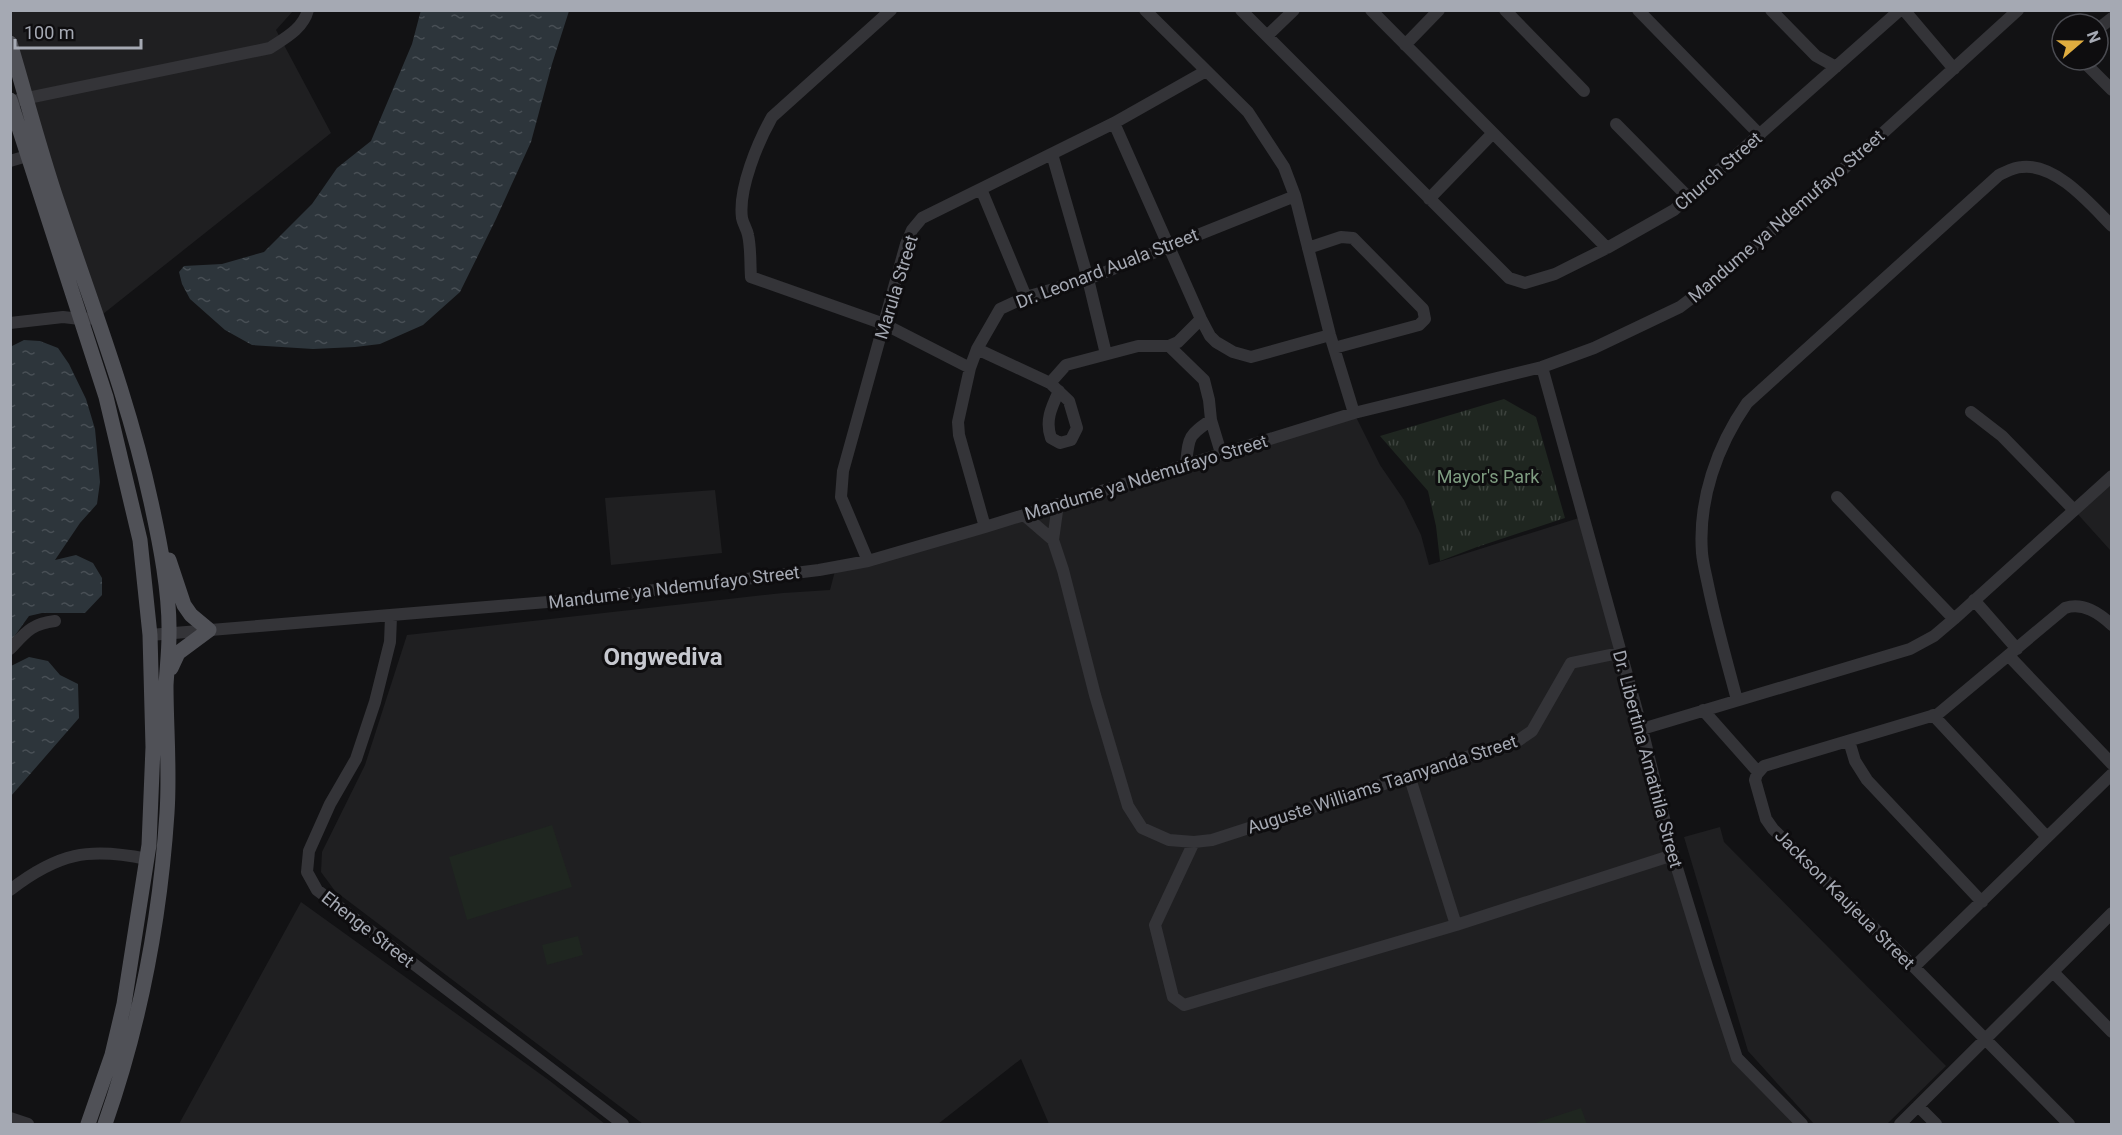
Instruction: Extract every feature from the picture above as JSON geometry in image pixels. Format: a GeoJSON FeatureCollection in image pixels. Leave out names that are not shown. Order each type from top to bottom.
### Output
{"type":"FeatureCollection","features":[{"type":"Feature","properties":{"kind":"main road"},"geometry":{"type":"LineString","coordinates":[[10,43],[57,202],[98,318],[129,418],[151,503],[184,605],[191,615],[209,630],[178,653],[171,669],[167,699]]}},
{"type":"Feature","properties":{"kind":"main road"},"geometry":{"type":"LineString","coordinates":[[11,100],[27,156],[106,397],[138,529],[150,635],[153,776],[147,859],[124,1004],[112,1055],[88,1125]]}},
{"type":"Feature","properties":{"kind":"main road"},"geometry":{"type":"LineString","coordinates":[[105,1125],[139,1011],[157,912],[167,814],[169,771],[167,699],[170,633],[165,585],[151,503]]}},
{"type":"Feature","properties":{"kind":"street"},"geometry":{"type":"LineString","coordinates":[[11,100],[270,48],[291,34],[306,18],[308,10]]}},
{"type":"Feature","properties":{"kind":"street"},"geometry":{"type":"LineString","coordinates":[[891,10],[772,117],[759,140],[744,191],[742,217],[749,236],[751,277],[884,324],[970,368]]}},
{"type":"Feature","properties":{"kind":"street"},"geometry":{"type":"LineString","coordinates":[[1145,10],[1248,112],[1284,167],[1295,196],[1332,341],[1354,413]]}},
{"type":"Feature","properties":{"kind":"street"},"geometry":{"type":"LineString","coordinates":[[1241,10],[1429,199],[1492,134]]}},
{"type":"Feature","properties":{"kind":"street"},"geometry":{"type":"LineString","coordinates":[[1267,36],[1294,10]]}},
{"type":"Feature","properties":{"kind":"street"},"geometry":{"type":"LineString","coordinates":[[1371,10],[1607,248]]}},
{"type":"Feature","properties":{"kind":"street"},"geometry":{"type":"LineString","coordinates":[[1405,45],[1439,10]]}},
{"type":"Feature","properties":{"kind":"street"},"geometry":{"type":"LineString","coordinates":[[1505,10],[1584,91]]}},
{"type":"Feature","properties":{"kind":"street"},"geometry":{"type":"LineString","coordinates":[[1638,10],[1760,135]]}},
{"type":"Feature","properties":{"kind":"street"},"geometry":{"type":"LineString","coordinates":[[1771,10],[1816,56],[1836,67]]}},
{"type":"Feature","properties":{"kind":"street"},"geometry":{"type":"LineString","coordinates":[[1902,10],[1954,69]]}},
{"type":"Feature","properties":{"kind":"street","name":"Church Street"},"geometry":{"type":"LineString","coordinates":[[1429,199],[1509,278],[1525,283],[1539,280],[1607,248],[1674,210],[1902,10]]}},
{"type":"Feature","properties":{"kind":"street","name":"Mandume ya Ndemufayo Street"},"geometry":{"type":"LineString","coordinates":[[150,635],[392,617],[572,600],[819,570],[868,561],[1354,413],[1542,368],[1594,348],[1680,307],[1840,172],[2018,10]]}},
{"type":"Feature","properties":{"kind":"street","name":"Marula Street"},"geometry":{"type":"LineString","coordinates":[[868,561],[841,497],[843,471],[906,244],[912,230],[922,218],[1114,123],[1206,71]]}},
{"type":"Feature","properties":{"kind":"street"},"geometry":{"type":"LineString","coordinates":[[2094,72],[2112,90]]}},
{"type":"Feature","properties":{"kind":"street"},"geometry":{"type":"LineString","coordinates":[[1114,123],[1201,319],[1216,342],[1233,352],[1251,357],[1419,324],[1425,319],[1423,309],[1353,238],[1341,237],[1308,248]]}},
{"type":"Feature","properties":{"kind":"street"},"geometry":{"type":"LineString","coordinates":[[1616,124],[1689,198]]}},
{"type":"Feature","properties":{"kind":"street"},"geometry":{"type":"LineString","coordinates":[[1052,154],[1088,279],[1106,354]]}},
{"type":"Feature","properties":{"kind":"street"},"geometry":{"type":"LineString","coordinates":[[10,161],[27,156]]}},
{"type":"Feature","properties":{"kind":"street"},"geometry":{"type":"LineString","coordinates":[[1737,700],[1713,609],[1702,554],[1703,513],[1709,480],[1734,422],[1747,403],[1999,175],[2022,167],[2030,167],[2055,175],[2074,188],[2112,226]]}},
{"type":"Feature","properties":{"kind":"street"},"geometry":{"type":"LineString","coordinates":[[981,189],[1026,297]]}},
{"type":"Feature","properties":{"kind":"street","name":"Dr. Leonard Auala Street"},"geometry":{"type":"LineString","coordinates":[[985,527],[959,435],[958,422],[970,368],[977,349],[1000,309],[1026,297],[1088,279],[1295,196]]}},
{"type":"Feature","properties":{"kind":"street"},"geometry":{"type":"LineString","coordinates":[[10,323],[63,317],[98,318]]}},
{"type":"Feature","properties":{"kind":"street"},"geometry":{"type":"LineString","coordinates":[[977,349],[1055,387],[1066,365],[1138,346],[1169,346],[1178,342],[1201,319]]}},
{"type":"Feature","properties":{"kind":"street"},"geometry":{"type":"LineString","coordinates":[[1169,346],[1204,380],[1211,420],[1221,453]]}},
{"type":"Feature","properties":{"kind":"street","name":"Dr. Libertina Amathila Street"},"geometry":{"type":"LineString","coordinates":[[1542,368],[1642,729],[1673,855],[1737,1058],[1802,1125]]}},
{"type":"Feature","properties":{"kind":"street"},"geometry":{"type":"LineString","coordinates":[[1971,412],[2002,436],[2074,510]]}},
{"type":"Feature","properties":{"kind":"street"},"geometry":{"type":"LineString","coordinates":[[1186,464],[1189,439],[1194,432],[1211,420]]}},
{"type":"Feature","properties":{"kind":"street"},"geometry":{"type":"LineString","coordinates":[[1642,729],[1910,649],[1934,636],[1954,619],[2112,477]]}},
{"type":"Feature","properties":{"kind":"street"},"geometry":{"type":"LineString","coordinates":[[1837,497],[1954,619]]}},
{"type":"Feature","properties":{"kind":"street"},"geometry":{"type":"LineString","coordinates":[[1053,540],[1058,504]]}},
{"type":"Feature","properties":{"kind":"street"},"geometry":{"type":"LineString","coordinates":[[1024,515],[1053,540]]}},
{"type":"Feature","properties":{"kind":"street","name":"Auguste Williams Taanyanda Street"},"geometry":{"type":"LineString","coordinates":[[1053,540],[1128,806],[1142,828],[1169,840],[1194,842],[1212,840],[1524,738],[1534,727],[1571,663],[1619,652]]}},
{"type":"Feature","properties":{"kind":"street"},"geometry":{"type":"LineString","coordinates":[[1974,600],[2013,652],[2112,764]]}},
{"type":"Feature","properties":{"kind":"street"},"geometry":{"type":"LineString","coordinates":[[1703,710],[1758,772],[1764,766],[1942,712],[2065,608],[2079,606],[2097,612],[2112,625]]}},
{"type":"Feature","properties":{"kind":"street","name":"Ehenge Street"},"geometry":{"type":"LineString","coordinates":[[392,617],[390,642],[375,702],[356,759],[330,804],[309,851],[307,872],[317,890],[623,1125]]}},
{"type":"Feature","properties":{"kind":"street"},"geometry":{"type":"LineString","coordinates":[[10,649],[39,622],[55,621]]}},
{"type":"Feature","properties":{"kind":"street"},"geometry":{"type":"LineString","coordinates":[[1933,715],[2047,837]]}},
{"type":"Feature","properties":{"kind":"street"},"geometry":{"type":"LineString","coordinates":[[1849,741],[1867,780],[1982,902]]}},
{"type":"Feature","properties":{"kind":"street","name":"Jackson Kaujeua Street"},"geometry":{"type":"LineString","coordinates":[[1758,772],[1755,780],[1756,786],[1767,819],[1773,829],[1914,967],[2069,1125]]}},
{"type":"Feature","properties":{"kind":"street"},"geometry":{"type":"LineString","coordinates":[[1914,967],[2112,774]]}},
{"type":"Feature","properties":{"kind":"street"},"geometry":{"type":"LineString","coordinates":[[1409,775],[1456,925]]}},
{"type":"Feature","properties":{"kind":"street"},"geometry":{"type":"LineString","coordinates":[[1194,842],[1155,925],[1173,997],[1184,1005],[1456,925],[1673,855]]}},
{"type":"Feature","properties":{"kind":"street"},"geometry":{"type":"LineString","coordinates":[[10,890],[44,866],[78,854],[131,856],[147,859]]}},
{"type":"Feature","properties":{"kind":"street"},"geometry":{"type":"LineString","coordinates":[[1900,1125],[2112,913]]}},
{"type":"Feature","properties":{"kind":"street"},"geometry":{"type":"LineString","coordinates":[[2053,972],[2112,1032]]}},
{"type":"Feature","properties":{"kind":"street"},"geometry":{"type":"LineString","coordinates":[[1918,1106],[1936,1125]]}},
{"type":"Feature","properties":{"kind":"street"},"geometry":{"type":"LineString","coordinates":[[10,1118],[28,1125]]}},
{"type":"Feature","properties":{"kind":"shaded area"},"geometry":{"type":"Polygon","coordinates":[[[10,11],[293,11],[276,30],[331,133],[98,318],[11,44],[10,11]]]}},
{"type":"Feature","properties":{"kind":"shaded area"},"geometry":{"type":"Polygon","coordinates":[[[1354,413],[1380,465],[1404,500],[1421,535],[1429,565],[1582,517],[1737,1058],[1802,1124],[1049,1124],[1021,1059],[938,1124],[643,1124],[335,891],[321,872],[322,852],[365,765],[407,635],[783,593],[830,590],[836,567],[1354,413]]]}},
{"type":"Feature","properties":{"kind":"shaded area"},"geometry":{"type":"Polygon","coordinates":[[[2111,476],[2111,551],[2074,510],[2111,476]]]}},
{"type":"Feature","properties":{"kind":"shaded area"},"geometry":{"type":"Polygon","coordinates":[[[715,490],[722,553],[611,565],[605,498],[715,490]]]}},
{"type":"Feature","properties":{"kind":"shaded area"},"geometry":{"type":"Polygon","coordinates":[[[1720,827],[1724,842],[1946,1066],[1887,1124],[1814,1124],[1748,1051],[1684,837],[1720,827]]]}},
{"type":"Feature","properties":{"kind":"shaded area"},"geometry":{"type":"Polygon","coordinates":[[[301,902],[550,1081],[605,1124],[179,1124],[301,902]]]}},
{"type":"Feature","properties":{"kind":"green space","name":"Mayor's Park"},"geometry":{"type":"Polygon","coordinates":[[[1504,399],[1536,417],[1565,518],[1440,561],[1436,526],[1428,491],[1380,436],[1504,399]]]}},
{"type":"Feature","properties":{"kind":"green space"},"geometry":{"type":"Polygon","coordinates":[[[552,825],[572,887],[467,920],[449,857],[552,825]]]}},
{"type":"Feature","properties":{"kind":"green space"},"geometry":{"type":"Polygon","coordinates":[[[578,936],[583,955],[547,965],[542,945],[578,936]]]}},
{"type":"Feature","properties":{"kind":"green space"},"geometry":{"type":"Polygon","coordinates":[[[1581,1108],[1587,1124],[1532,1124],[1581,1108]]]}},
{"type":"Feature","properties":{"kind":"water"},"geometry":{"type":"Polygon","coordinates":[[[421,10],[569,11],[531,142],[460,292],[423,325],[380,344],[313,349],[252,345],[225,330],[190,299],[179,272],[184,266],[222,264],[264,252],[312,204],[337,168],[371,141],[412,44],[421,10]]]}},
{"type":"Feature","properties":{"kind":"water"},"geometry":{"type":"Polygon","coordinates":[[[24,340],[40,341],[58,348],[69,364],[86,399],[95,429],[100,482],[97,504],[80,523],[55,560],[76,555],[93,563],[102,578],[102,595],[85,613],[42,613],[29,616],[11,641],[10,347],[24,340]]]}},
{"type":"Feature","properties":{"kind":"water"},"geometry":{"type":"Polygon","coordinates":[[[29,657],[48,661],[60,675],[78,684],[79,718],[11,796],[11,666],[29,657]]]}},
{"type":"Feature","properties":{"kind":"district","name":"Ongwediva"},"geometry":{"type":"Point","coordinates":[663,657]}}]}
